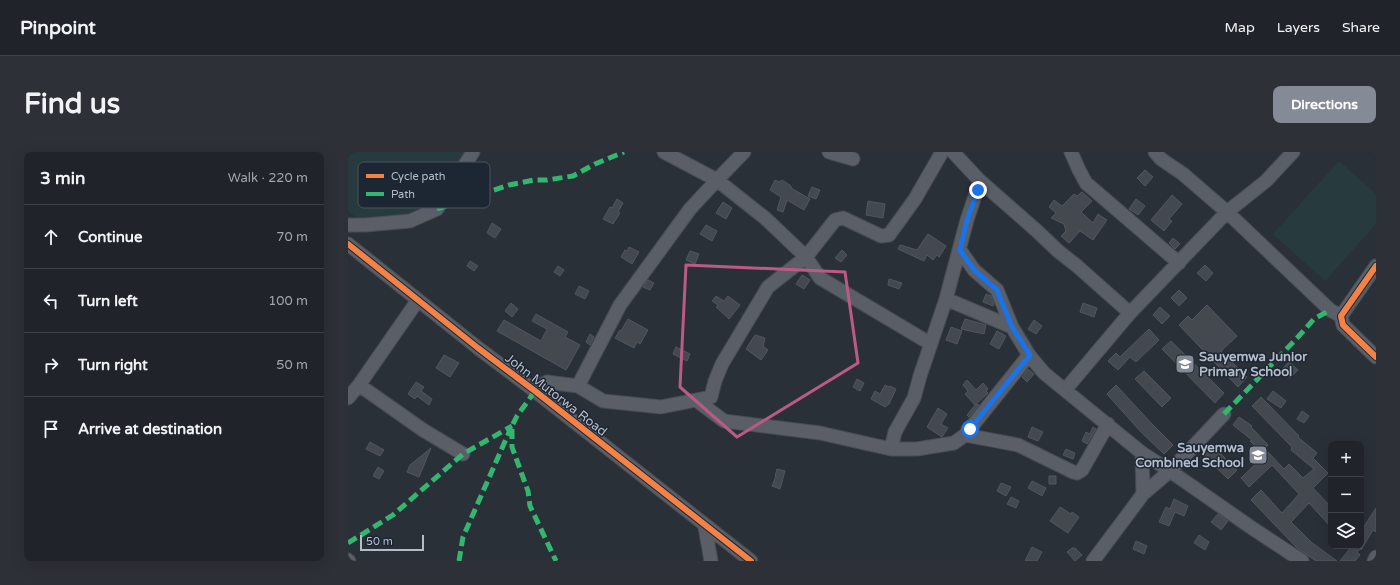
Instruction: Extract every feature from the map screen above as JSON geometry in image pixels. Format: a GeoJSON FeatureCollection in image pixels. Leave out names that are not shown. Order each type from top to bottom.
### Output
{"type":"FeatureCollection","features":[{"type":"Feature","properties":{"kind":"street"},"geometry":{"type":"LineString","coordinates":[[467,162],[473,152]]}},
{"type":"Feature","properties":{"kind":"street"},"geometry":{"type":"LineString","coordinates":[[664,152],[717,180],[765,218],[806,257],[820,278],[931,344]]}},
{"type":"Feature","properties":{"kind":"street"},"geometry":{"type":"LineString","coordinates":[[578,386],[620,305],[690,209],[744,152]]}},
{"type":"Feature","properties":{"kind":"street"},"geometry":{"type":"LineString","coordinates":[[829,152],[853,159]]}},
{"type":"Feature","properties":{"kind":"street"},"geometry":{"type":"LineString","coordinates":[[535,391],[547,382],[578,386],[603,401],[661,406],[711,397],[715,381],[722,364],[768,287],[806,257],[835,220],[843,218],[881,236],[889,235],[915,199],[942,152]]}},
{"type":"Feature","properties":{"kind":"street"},"geometry":{"type":"LineString","coordinates":[[953,152],[980,181],[1130,313]]}},
{"type":"Feature","properties":{"kind":"street"},"geometry":{"type":"LineString","coordinates":[[1071,152],[1086,183],[1179,263]]}},
{"type":"Feature","properties":{"kind":"street"},"geometry":{"type":"LineString","coordinates":[[1155,152],[1161,159],[1183,174],[1227,212],[1330,310],[1341,316]]}},
{"type":"Feature","properties":{"kind":"street"},"geometry":{"type":"LineString","coordinates":[[1065,390],[1130,313],[1227,212],[1266,181],[1293,152]]}},
{"type":"Feature","properties":{"kind":"street"},"geometry":{"type":"LineString","coordinates":[[891,449],[895,432],[914,398],[946,300],[967,220],[980,181]]}},
{"type":"Feature","properties":{"kind":"street"},"geometry":{"type":"LineString","coordinates":[[348,225],[410,221],[438,208]]}},
{"type":"Feature","properties":{"kind":"street","name":"John Mutorwa Road"},"geometry":{"type":"LineString","coordinates":[[348,244],[478,348],[751,561]]}},
{"type":"Feature","properties":{"kind":"street"},"geometry":{"type":"LineString","coordinates":[[960,250],[974,270],[997,290],[1012,327],[1030,355],[1044,373],[1142,453],[1302,561]]}},
{"type":"Feature","properties":{"kind":"street"},"geometry":{"type":"LineString","coordinates":[[1376,266],[1341,316],[1343,325],[1376,357]]}},
{"type":"Feature","properties":{"kind":"street"},"geometry":{"type":"LineString","coordinates":[[348,398],[359,385],[418,300]]}},
{"type":"Feature","properties":{"kind":"street"},"geometry":{"type":"LineString","coordinates":[[946,300],[1012,327]]}},
{"type":"Feature","properties":{"kind":"street"},"geometry":{"type":"LineString","coordinates":[[696,400],[724,421],[820,433],[891,449],[917,449],[954,443],[965,435],[1030,355]]}},
{"type":"Feature","properties":{"kind":"street"},"geometry":{"type":"LineString","coordinates":[[359,385],[423,430],[463,454]]}},
{"type":"Feature","properties":{"kind":"street"},"geometry":{"type":"LineString","coordinates":[[1093,561],[1143,494],[1170,471],[1224,414]]}},
{"type":"Feature","properties":{"kind":"street"},"geometry":{"type":"LineString","coordinates":[[965,435],[1018,446],[1077,473],[1082,470],[1108,424]]}},
{"type":"Feature","properties":{"kind":"street"},"geometry":{"type":"LineString","coordinates":[[1142,453],[1143,494]]}},
{"type":"Feature","properties":{"kind":"street"},"geometry":{"type":"LineString","coordinates":[[706,527],[711,561]]}},
{"type":"Feature","properties":{"kind":"street"},"geometry":{"type":"LineString","coordinates":[[1374,561],[1376,557]]}},
{"type":"Feature","properties":{"kind":"highlighted area"},"geometry":{"type":"Polygon","coordinates":[[[686,265],[845,272],[858,363],[737,437],[680,387],[686,265]]]}},
{"type":"Feature","properties":{"kind":"green space"},"geometry":{"type":"Polygon","coordinates":[[[348,152],[473,152],[467,162],[358,162],[358,208],[438,208],[365,225],[348,211],[348,152]]]}},
{"type":"Feature","properties":{"kind":"green space"},"geometry":{"type":"Polygon","coordinates":[[[1339,161],[1376,194],[1376,224],[1325,281],[1273,234],[1339,161]]]}},
{"type":"Feature","properties":{"kind":"building"},"geometry":{"type":"Polygon","coordinates":[[[1145,170],[1153,177],[1145,186],[1137,178],[1145,170]]]}},
{"type":"Feature","properties":{"kind":"building"},"geometry":{"type":"Polygon","coordinates":[[[775,180],[779,182],[782,180],[791,186],[791,188],[810,199],[804,210],[787,200],[783,212],[777,210],[781,197],[770,190],[775,180]]]}},
{"type":"Feature","properties":{"kind":"building"},"geometry":{"type":"Polygon","coordinates":[[[812,187],[820,190],[816,199],[808,196],[812,187]]]}},
{"type":"Feature","properties":{"kind":"building"},"geometry":{"type":"Polygon","coordinates":[[[1082,192],[1092,201],[1081,212],[1093,223],[1098,214],[1107,220],[1093,240],[1080,231],[1069,243],[1061,236],[1066,231],[1064,224],[1051,218],[1056,213],[1049,207],[1054,200],[1062,206],[1074,194],[1077,196],[1082,192]]]}},
{"type":"Feature","properties":{"kind":"building"},"geometry":{"type":"Polygon","coordinates":[[[1172,195],[1182,204],[1169,219],[1172,221],[1164,231],[1151,220],[1172,195]]]}},
{"type":"Feature","properties":{"kind":"building"},"geometry":{"type":"Polygon","coordinates":[[[617,199],[623,203],[618,212],[620,213],[613,224],[603,219],[617,199]]]}},
{"type":"Feature","properties":{"kind":"building"},"geometry":{"type":"Polygon","coordinates":[[[1136,199],[1145,206],[1138,215],[1129,209],[1136,199]]]}},
{"type":"Feature","properties":{"kind":"building"},"geometry":{"type":"Polygon","coordinates":[[[868,201],[885,204],[883,218],[866,215],[868,201]]]}},
{"type":"Feature","properties":{"kind":"building"},"geometry":{"type":"Polygon","coordinates":[[[723,202],[732,208],[726,219],[716,213],[723,202]]]}},
{"type":"Feature","properties":{"kind":"building"},"geometry":{"type":"Polygon","coordinates":[[[492,223],[501,229],[495,238],[487,233],[492,223]]]}},
{"type":"Feature","properties":{"kind":"building"},"geometry":{"type":"Polygon","coordinates":[[[706,225],[717,231],[712,241],[700,234],[706,225]]]}},
{"type":"Feature","properties":{"kind":"building"},"geometry":{"type":"Polygon","coordinates":[[[928,234],[946,246],[939,257],[937,255],[933,260],[927,255],[924,261],[898,249],[900,245],[917,250],[928,234]]]}},
{"type":"Feature","properties":{"kind":"building"},"geometry":{"type":"Polygon","coordinates":[[[1173,238],[1180,244],[1175,249],[1169,243],[1173,238]]]}},
{"type":"Feature","properties":{"kind":"building"},"geometry":{"type":"Polygon","coordinates":[[[629,247],[639,252],[632,264],[621,257],[625,250],[627,251],[629,247]]]}},
{"type":"Feature","properties":{"kind":"building"},"geometry":{"type":"Polygon","coordinates":[[[842,250],[847,255],[841,262],[835,258],[842,250]]]}},
{"type":"Feature","properties":{"kind":"building"},"geometry":{"type":"Polygon","coordinates":[[[690,251],[699,254],[695,264],[686,260],[690,251]]]}},
{"type":"Feature","properties":{"kind":"building"},"geometry":{"type":"Polygon","coordinates":[[[470,261],[478,266],[474,271],[467,266],[470,261]]]}},
{"type":"Feature","properties":{"kind":"building"},"geometry":{"type":"Polygon","coordinates":[[[1205,265],[1213,273],[1206,281],[1197,273],[1205,265]]]}},
{"type":"Feature","properties":{"kind":"building"},"geometry":{"type":"Polygon","coordinates":[[[558,266],[564,270],[560,276],[554,272],[558,266]]]}},
{"type":"Feature","properties":{"kind":"building"},"geometry":{"type":"Polygon","coordinates":[[[802,275],[810,280],[804,289],[796,284],[802,275]]]}},
{"type":"Feature","properties":{"kind":"building"},"geometry":{"type":"Polygon","coordinates":[[[889,279],[902,283],[899,289],[888,285],[889,279]]]}},
{"type":"Feature","properties":{"kind":"building"},"geometry":{"type":"Polygon","coordinates":[[[648,280],[654,283],[650,290],[643,287],[648,280]]]}},
{"type":"Feature","properties":{"kind":"building"},"geometry":{"type":"Polygon","coordinates":[[[579,286],[589,291],[585,299],[575,294],[579,286]]]}},
{"type":"Feature","properties":{"kind":"building"},"geometry":{"type":"Polygon","coordinates":[[[1179,290],[1187,298],[1179,306],[1171,298],[1179,290]]]}},
{"type":"Feature","properties":{"kind":"building"},"geometry":{"type":"Polygon","coordinates":[[[986,294],[991,296],[994,304],[993,306],[983,302],[986,294]]]}},
{"type":"Feature","properties":{"kind":"building"},"geometry":{"type":"Polygon","coordinates":[[[716,296],[724,301],[728,296],[740,305],[729,319],[716,307],[718,305],[712,301],[716,296]]]}},
{"type":"Feature","properties":{"kind":"building"},"geometry":{"type":"Polygon","coordinates":[[[511,303],[518,309],[512,317],[505,311],[511,303]]]}},
{"type":"Feature","properties":{"kind":"building"},"geometry":{"type":"Polygon","coordinates":[[[1083,303],[1097,308],[1094,317],[1080,312],[1083,303]]]}},
{"type":"Feature","properties":{"kind":"building"},"geometry":{"type":"Polygon","coordinates":[[[1207,305],[1237,336],[1221,351],[1247,377],[1238,387],[1179,325],[1188,316],[1192,320],[1207,305]]]}},
{"type":"Feature","properties":{"kind":"building"},"geometry":{"type":"Polygon","coordinates":[[[1160,307],[1170,316],[1162,324],[1153,315],[1160,307]]]}},
{"type":"Feature","properties":{"kind":"building"},"geometry":{"type":"Polygon","coordinates":[[[536,314],[568,332],[565,337],[580,345],[566,370],[497,331],[504,320],[541,341],[547,329],[532,321],[536,314]]]}},
{"type":"Feature","properties":{"kind":"building"},"geometry":{"type":"Polygon","coordinates":[[[628,319],[648,330],[640,344],[637,342],[634,348],[615,338],[628,319]]]}},
{"type":"Feature","properties":{"kind":"building"},"geometry":{"type":"Polygon","coordinates":[[[965,319],[986,325],[984,334],[961,329],[965,319]]]}},
{"type":"Feature","properties":{"kind":"building"},"geometry":{"type":"Polygon","coordinates":[[[1034,320],[1042,326],[1036,334],[1028,329],[1034,320]]]}},
{"type":"Feature","properties":{"kind":"building"},"geometry":{"type":"Polygon","coordinates":[[[951,327],[962,331],[957,344],[946,340],[951,327]]]}},
{"type":"Feature","properties":{"kind":"building"},"geometry":{"type":"Polygon","coordinates":[[[1149,329],[1159,340],[1136,362],[1130,357],[1118,370],[1108,361],[1116,353],[1120,357],[1149,329]]]}},
{"type":"Feature","properties":{"kind":"building"},"geometry":{"type":"Polygon","coordinates":[[[997,331],[1006,336],[999,349],[990,344],[997,331]]]}},
{"type":"Feature","properties":{"kind":"building"},"geometry":{"type":"Polygon","coordinates":[[[590,334],[594,337],[590,345],[586,342],[590,334]]]}},
{"type":"Feature","properties":{"kind":"building"},"geometry":{"type":"Polygon","coordinates":[[[755,335],[765,338],[763,346],[768,350],[761,360],[746,349],[755,335]]]}},
{"type":"Feature","properties":{"kind":"building"},"geometry":{"type":"Polygon","coordinates":[[[1171,341],[1224,393],[1215,403],[1162,349],[1171,341]]]}},
{"type":"Feature","properties":{"kind":"building"},"geometry":{"type":"Polygon","coordinates":[[[676,347],[690,354],[687,361],[673,354],[676,347]]]}},
{"type":"Feature","properties":{"kind":"building"},"geometry":{"type":"Polygon","coordinates":[[[444,355],[459,363],[450,377],[436,368],[444,355]]]}},
{"type":"Feature","properties":{"kind":"building"},"geometry":{"type":"Polygon","coordinates":[[[1289,362],[1298,370],[1290,378],[1281,370],[1289,362]]]}},
{"type":"Feature","properties":{"kind":"building"},"geometry":{"type":"Polygon","coordinates":[[[1028,369],[1034,374],[1027,382],[1022,377],[1028,369]]]}},
{"type":"Feature","properties":{"kind":"building"},"geometry":{"type":"Polygon","coordinates":[[[1144,371],[1171,398],[1162,407],[1135,379],[1144,371]]]}},
{"type":"Feature","properties":{"kind":"building"},"geometry":{"type":"Polygon","coordinates":[[[857,379],[864,383],[860,391],[853,387],[857,379]]]}},
{"type":"Feature","properties":{"kind":"building"},"geometry":{"type":"Polygon","coordinates":[[[967,380],[976,390],[983,383],[988,389],[986,391],[988,393],[975,405],[965,394],[968,391],[963,385],[967,380]]]}},
{"type":"Feature","properties":{"kind":"building"},"geometry":{"type":"Polygon","coordinates":[[[416,382],[424,387],[421,391],[432,399],[429,405],[417,396],[415,399],[408,394],[416,382]]]}},
{"type":"Feature","properties":{"kind":"building"},"geometry":{"type":"Polygon","coordinates":[[[885,385],[896,389],[889,404],[885,407],[871,399],[875,391],[880,394],[885,385]]]}},
{"type":"Feature","properties":{"kind":"building"},"geometry":{"type":"Polygon","coordinates":[[[1116,385],[1173,445],[1164,454],[1140,431],[1107,394],[1116,385]]]}},
{"type":"Feature","properties":{"kind":"building"},"geometry":{"type":"Polygon","coordinates":[[[1273,391],[1286,401],[1281,408],[1267,399],[1273,391]]]}},
{"type":"Feature","properties":{"kind":"building"},"geometry":{"type":"Polygon","coordinates":[[[1261,397],[1299,436],[1298,437],[1317,453],[1313,458],[1328,473],[1313,488],[1328,504],[1328,524],[1309,503],[1291,522],[1311,542],[1337,561],[1316,561],[1297,548],[1251,500],[1261,490],[1282,513],[1299,494],[1272,465],[1249,487],[1241,478],[1268,452],[1284,469],[1289,464],[1303,478],[1314,469],[1291,450],[1292,447],[1252,406],[1261,397]]]}},
{"type":"Feature","properties":{"kind":"building"},"geometry":{"type":"Polygon","coordinates":[[[976,404],[979,405],[969,417],[967,415],[976,404]]]}},
{"type":"Feature","properties":{"kind":"building"},"geometry":{"type":"Polygon","coordinates":[[[938,408],[947,414],[941,424],[948,428],[942,437],[927,427],[938,408]]]}},
{"type":"Feature","properties":{"kind":"building"},"geometry":{"type":"Polygon","coordinates":[[[1302,411],[1309,416],[1304,423],[1297,419],[1302,411]]]}},
{"type":"Feature","properties":{"kind":"building"},"geometry":{"type":"Polygon","coordinates":[[[1239,417],[1252,426],[1251,427],[1268,445],[1261,452],[1250,441],[1252,440],[1233,425],[1239,417]]]}},
{"type":"Feature","properties":{"kind":"building"},"geometry":{"type":"Polygon","coordinates":[[[1032,427],[1043,432],[1038,441],[1028,437],[1032,427]]]}},
{"type":"Feature","properties":{"kind":"building"},"geometry":{"type":"Polygon","coordinates":[[[1093,427],[1096,429],[1087,444],[1082,441],[1086,432],[1090,434],[1093,427]]]}},
{"type":"Feature","properties":{"kind":"building"},"geometry":{"type":"Polygon","coordinates":[[[370,442],[384,450],[380,456],[366,449],[370,442]]]}},
{"type":"Feature","properties":{"kind":"building"},"geometry":{"type":"Polygon","coordinates":[[[1211,444],[1237,470],[1228,479],[1202,454],[1211,444]]]}},
{"type":"Feature","properties":{"kind":"building"},"geometry":{"type":"Polygon","coordinates":[[[431,448],[419,477],[407,472],[410,465],[431,448]]]}},
{"type":"Feature","properties":{"kind":"building"},"geometry":{"type":"Polygon","coordinates":[[[1066,449],[1075,453],[1073,459],[1063,455],[1066,449]]]}},
{"type":"Feature","properties":{"kind":"building"},"geometry":{"type":"Polygon","coordinates":[[[378,467],[384,471],[379,479],[373,476],[378,467]]]}},
{"type":"Feature","properties":{"kind":"building"},"geometry":{"type":"Polygon","coordinates":[[[777,469],[785,471],[780,489],[772,486],[777,469]]]}},
{"type":"Feature","properties":{"kind":"building"},"geometry":{"type":"Polygon","coordinates":[[[1049,476],[1056,476],[1056,484],[1049,484],[1049,476]]]}},
{"type":"Feature","properties":{"kind":"building"},"geometry":{"type":"Polygon","coordinates":[[[1032,481],[1046,488],[1042,496],[1028,488],[1032,481]]]}},
{"type":"Feature","properties":{"kind":"building"},"geometry":{"type":"Polygon","coordinates":[[[1001,483],[1011,487],[1006,496],[997,491],[1001,483]]]}},
{"type":"Feature","properties":{"kind":"building"},"geometry":{"type":"Polygon","coordinates":[[[1011,497],[1019,501],[1016,508],[1007,504],[1011,497]]]}},
{"type":"Feature","properties":{"kind":"building"},"geometry":{"type":"Polygon","coordinates":[[[1174,499],[1188,506],[1184,516],[1175,512],[1169,526],[1159,522],[1166,507],[1170,509],[1174,499]]]}},
{"type":"Feature","properties":{"kind":"building"},"geometry":{"type":"Polygon","coordinates":[[[1060,507],[1079,517],[1068,533],[1050,521],[1060,507]]]}},
{"type":"Feature","properties":{"kind":"building"},"geometry":{"type":"Polygon","coordinates":[[[1376,508],[1376,532],[1373,530],[1364,545],[1364,526],[1376,508]]]}},
{"type":"Feature","properties":{"kind":"building"},"geometry":{"type":"Polygon","coordinates":[[[1218,514],[1228,521],[1221,530],[1211,522],[1218,514]]]}},
{"type":"Feature","properties":{"kind":"building"},"geometry":{"type":"Polygon","coordinates":[[[1199,535],[1209,542],[1205,550],[1194,543],[1199,535]]]}},
{"type":"Feature","properties":{"kind":"building"},"geometry":{"type":"Polygon","coordinates":[[[1136,541],[1147,546],[1144,554],[1133,549],[1136,541]]]}},
{"type":"Feature","properties":{"kind":"building"},"geometry":{"type":"Polygon","coordinates":[[[1032,547],[1042,552],[1037,561],[1025,561],[1032,547]]]}},
{"type":"Feature","properties":{"kind":"building"},"geometry":{"type":"Polygon","coordinates":[[[1072,548],[1075,548],[1082,555],[1075,561],[1067,552],[1072,548]]]}},
{"type":"Feature","properties":{"kind":"building"},"geometry":{"type":"Polygon","coordinates":[[[1350,549],[1360,549],[1357,552],[1360,555],[1355,561],[1340,561],[1350,549]]]}},
{"type":"Feature","properties":{"kind":"marked path"},"geometry":{"type":"LineString","coordinates":[[490,191],[509,185],[534,180],[547,180],[573,176],[595,164],[624,152]]}},
{"type":"Feature","properties":{"kind":"marked path"},"geometry":{"type":"LineString","coordinates":[[1224,414],[1314,319],[1330,310]]}},
{"type":"Feature","properties":{"kind":"marked path"},"geometry":{"type":"LineString","coordinates":[[535,391],[517,416],[512,426],[512,447],[528,491],[530,506],[556,561]]}},
{"type":"Feature","properties":{"kind":"marked path"},"geometry":{"type":"LineString","coordinates":[[348,543],[393,515],[463,454],[512,426]]}},
{"type":"Feature","properties":{"kind":"marked path"},"geometry":{"type":"LineString","coordinates":[[459,561],[463,537],[510,430]]}},
{"type":"Feature","properties":{"kind":"cycle path"},"geometry":{"type":"LineString","coordinates":[[348,244],[478,348],[751,561]]}},
{"type":"Feature","properties":{"kind":"cycle path"},"geometry":{"type":"LineString","coordinates":[[1376,266],[1341,316],[1343,325],[1376,357]]}},
{"type":"Feature","properties":{"kind":"place","name":"Sauyemwa Junior Primary School"},"geometry":{"type":"Point","coordinates":[1185,364]}},
{"type":"Feature","properties":{"kind":"place","name":"Sauyemwa Combined School"},"geometry":{"type":"Point","coordinates":[1258,455]}},
{"type":"Feature","properties":{"kind":"route"},"geometry":{"type":"LineString","coordinates":[[970,429],[1030,355],[1012,327],[997,290],[974,270],[960,250],[967,220],[978,190]]}}]}
